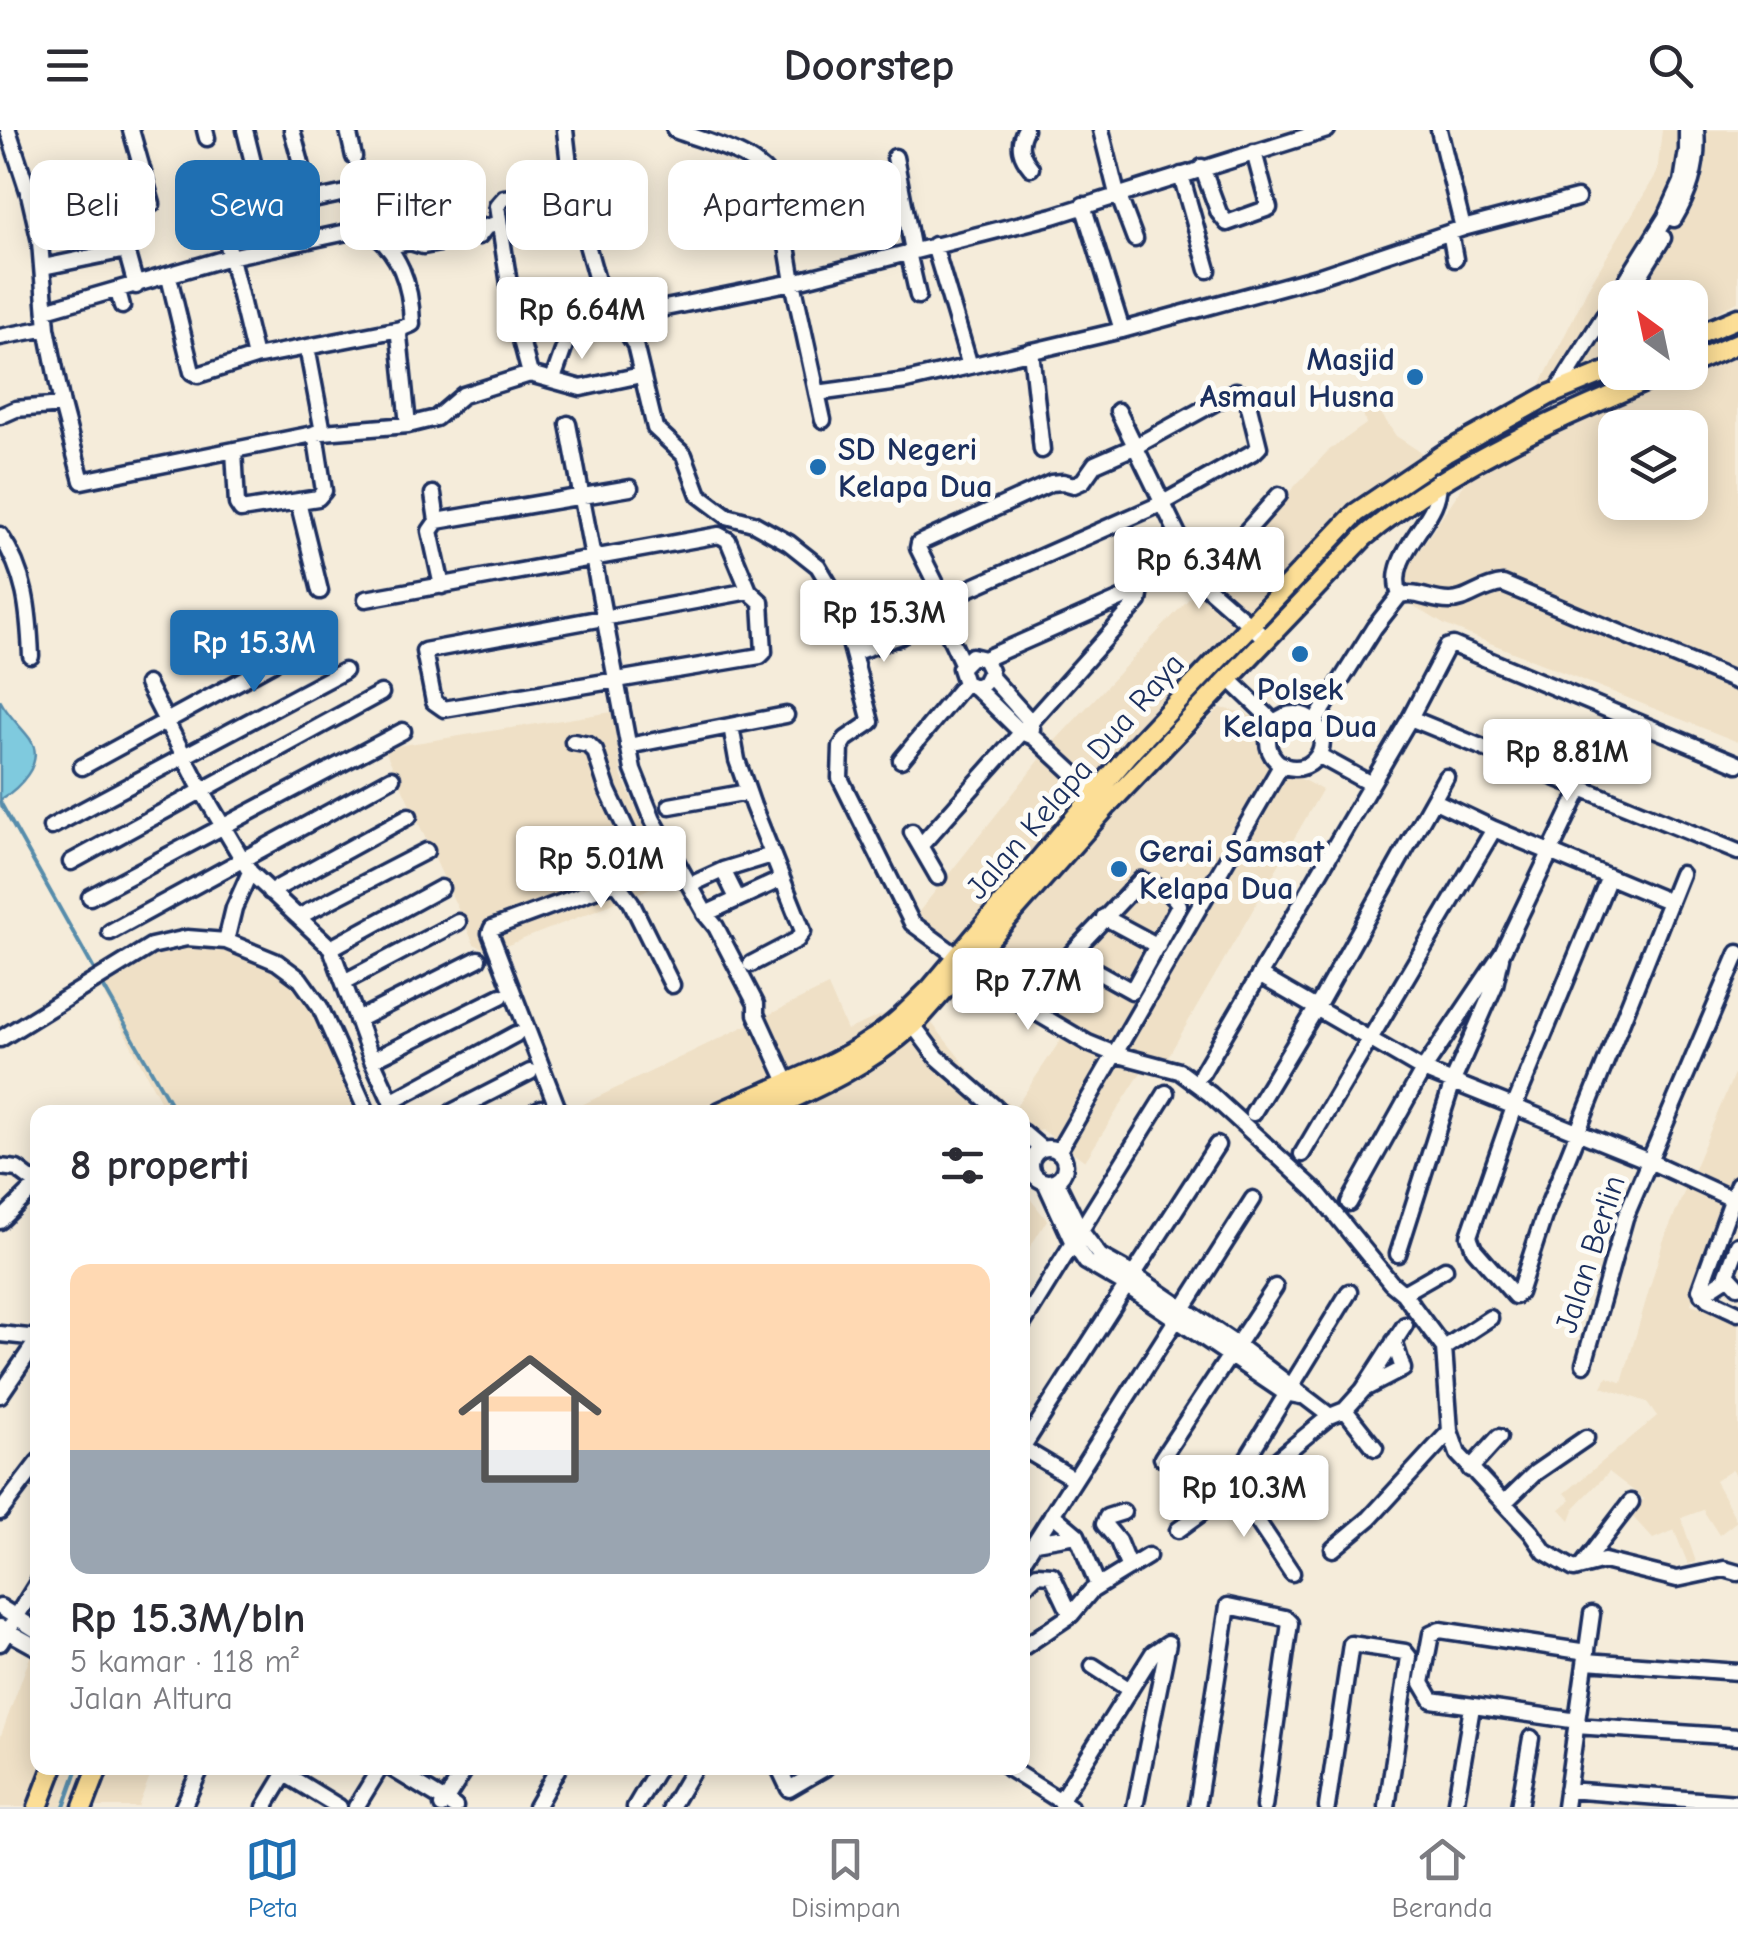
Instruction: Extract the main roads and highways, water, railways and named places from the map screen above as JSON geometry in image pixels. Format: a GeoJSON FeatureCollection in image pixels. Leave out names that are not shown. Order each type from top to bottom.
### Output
{"type":"FeatureCollection","features":[{"type":"Feature","properties":{"kind":"main road"},"geometry":{"type":"LineString","coordinates":[[1708,330],[1738,318]]}},
{"type":"Feature","properties":{"kind":"main road"},"geometry":{"type":"LineString","coordinates":[[1708,356],[1738,343]]}},
{"type":"Feature","properties":{"kind":"main road","name":"Jalan Kelapa Dua Raya"},"geometry":{"type":"LineString","coordinates":[[743,1105],[880,1054],[913,1025],[964,959],[1250,624],[1356,513],[1428,463],[1558,391],[1598,375]]}},
{"type":"Feature","properties":{"kind":"main road","name":"Jalan Kelapa Dua Raya"},"geometry":{"type":"LineString","coordinates":[[1102,799],[1229,679],[1364,536],[1438,480],[1526,433],[1626,390]]}},
{"type":"Feature","properties":{"kind":"main road"},"geometry":{"type":"LineString","coordinates":[[1518,414],[1526,433]]}},
{"type":"Feature","properties":{"kind":"main road","name":"Jalan Kelapa Dua Raya"},"geometry":{"type":"LineString","coordinates":[[771,1105],[872,1040],[964,959]]}},
{"type":"Feature","properties":{"kind":"main road"},"geometry":{"type":"LineString","coordinates":[[38,1807],[50,1775]]}},
{"type":"Feature","properties":{"kind":"main road"},"geometry":{"type":"LineString","coordinates":[[83,1807],[95,1775]]}},
{"type":"Feature","properties":{"kind":"water"},"geometry":{"type":"Polygon","coordinates":[[[0,700],[30,739],[35,757],[22,782],[0,800],[0,700]]]}},
{"type":"Feature","properties":{"kind":"waterway"},"geometry":{"type":"LineString","coordinates":[[0,802],[96,973]]}},
{"type":"Feature","properties":{"kind":"waterway"},"geometry":{"type":"LineString","coordinates":[[101,982],[171,1105]]}},
{"type":"Feature","properties":{"kind":"waterway"},"geometry":{"type":"LineString","coordinates":[[64,1807],[75,1775]]}},
{"type":"Feature","properties":{"kind":"place","name":"Masjid Asmaul Husna"},"geometry":{"type":"Point","coordinates":[1415,377]}},
{"type":"Feature","properties":{"kind":"place","name":"SD Negeri Kelapa Dua"},"geometry":{"type":"Point","coordinates":[818,467]}},
{"type":"Feature","properties":{"kind":"place","name":"Polsek Kelapa Dua"},"geometry":{"type":"Point","coordinates":[1300,654]}},
{"type":"Feature","properties":{"kind":"place","name":"Gerai Samsat Kelapa Dua"},"geometry":{"type":"Point","coordinates":[1119,869]}}]}
